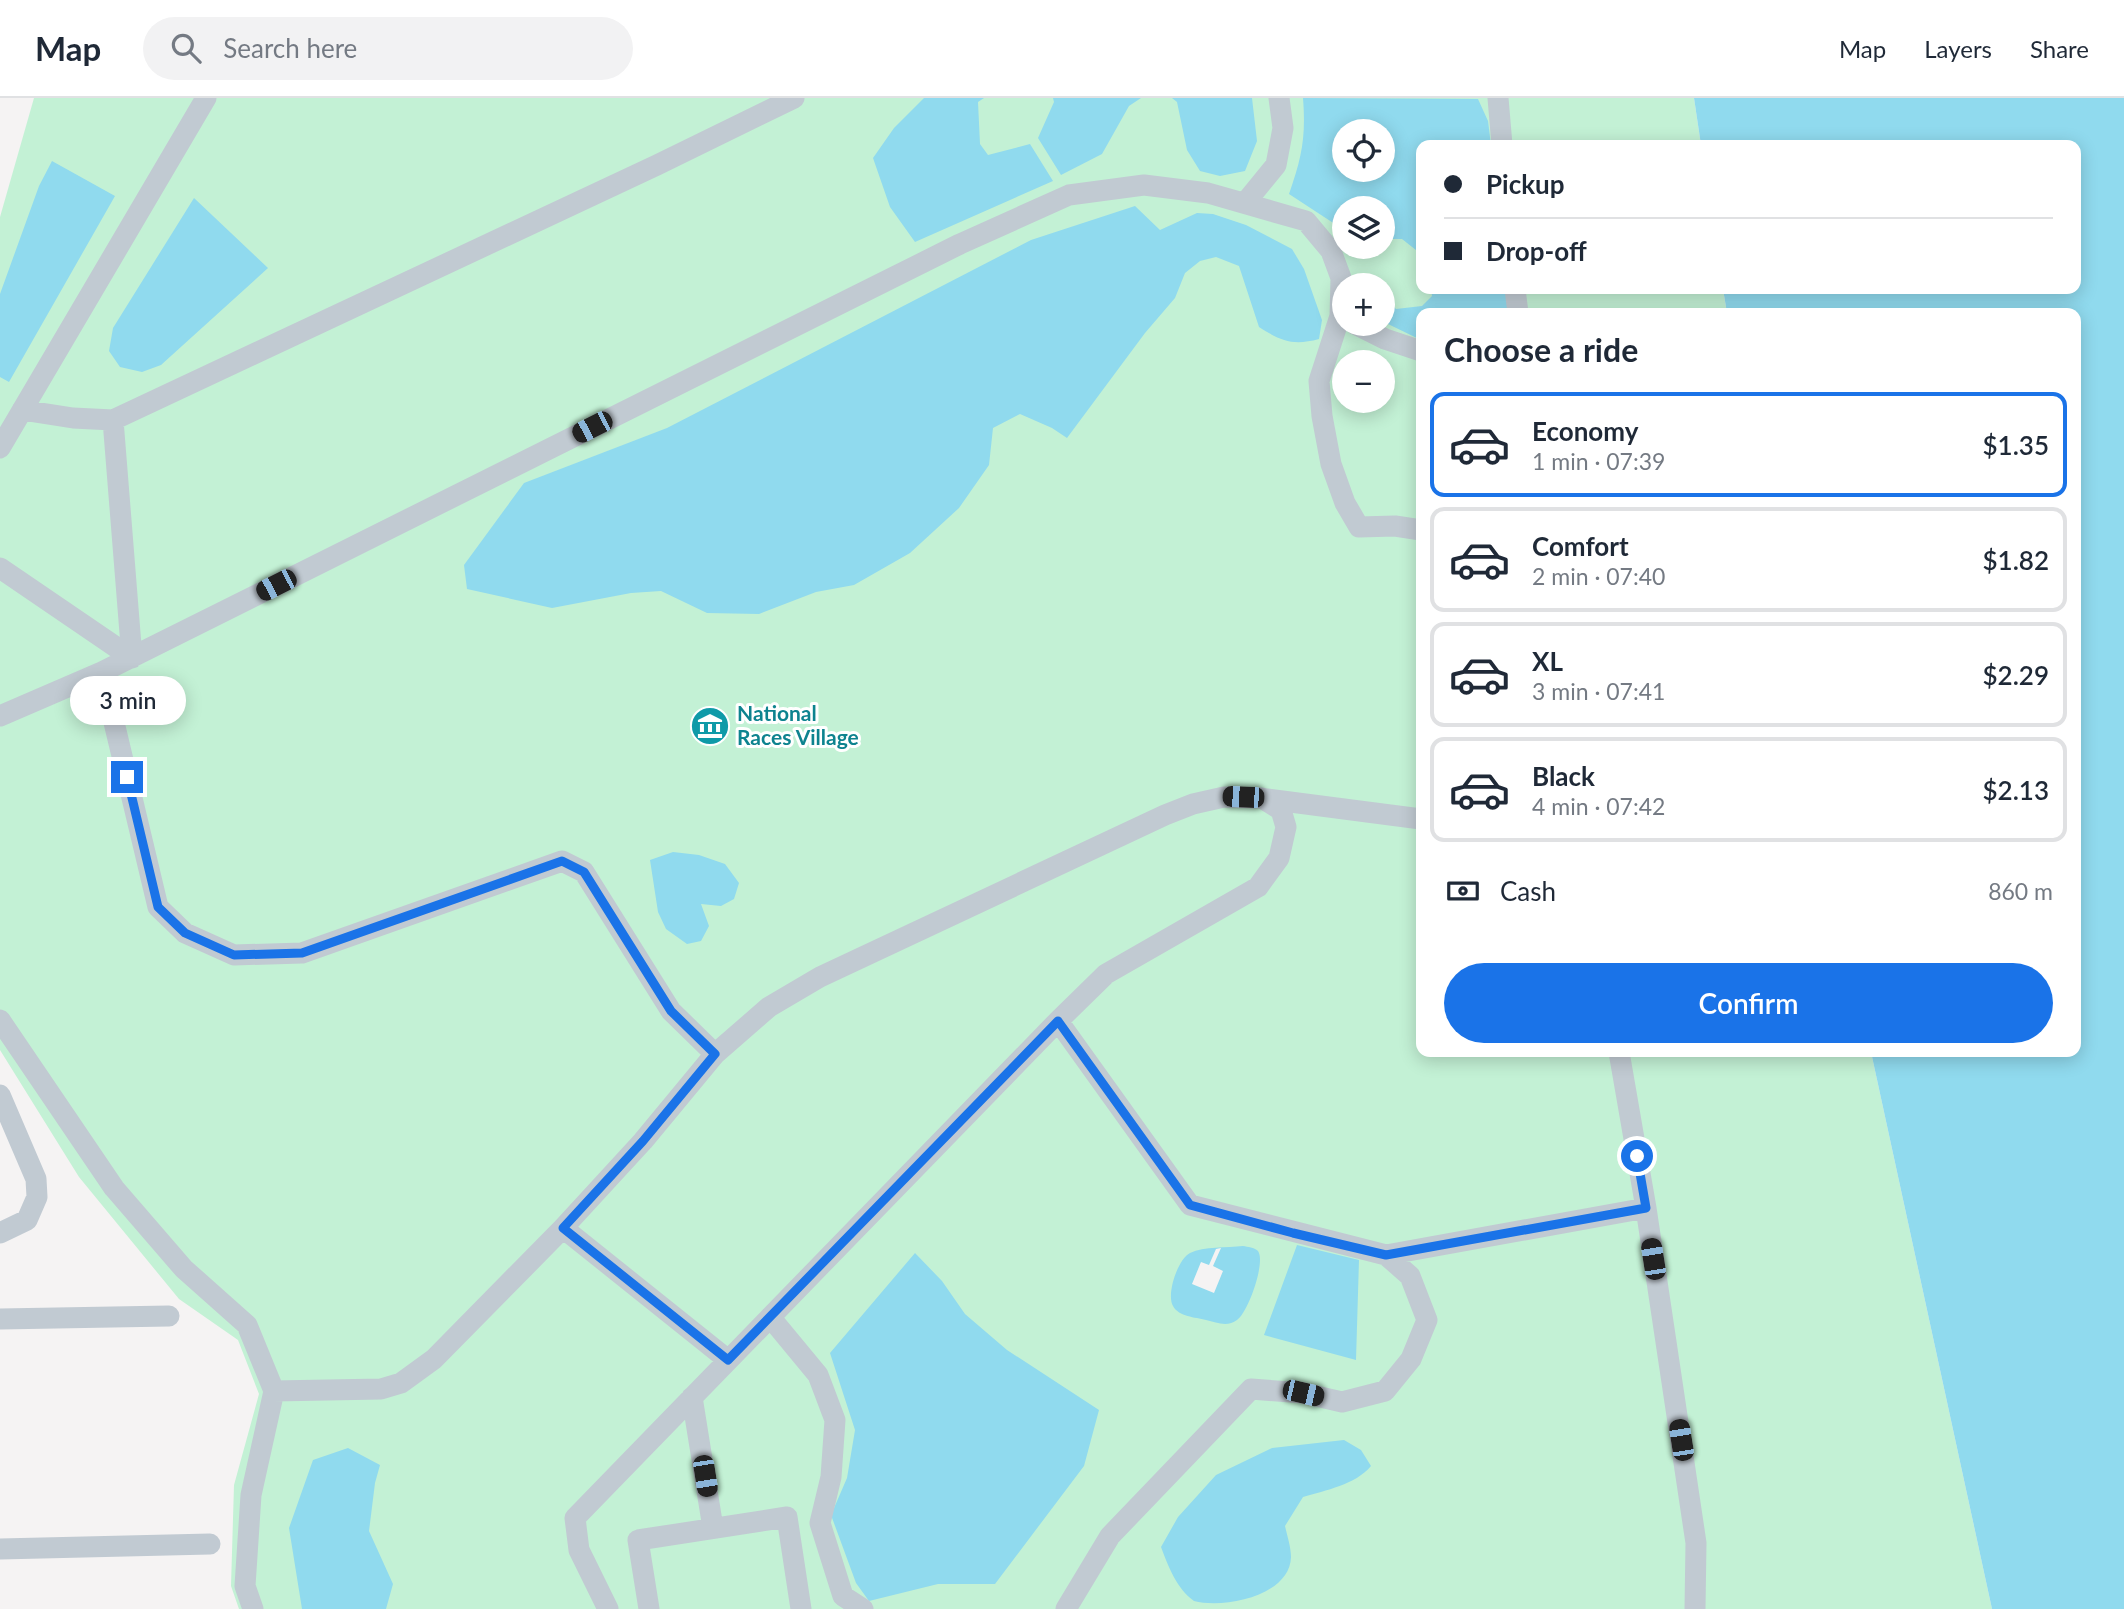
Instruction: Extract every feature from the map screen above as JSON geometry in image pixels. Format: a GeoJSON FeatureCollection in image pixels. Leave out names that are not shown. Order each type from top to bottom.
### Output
{"type":"FeatureCollection","features":[{"type":"Feature","properties":{"kind":"street"},"geometry":{"type":"LineString","coordinates":[[0,448],[206,98]]}},
{"type":"Feature","properties":{"kind":"street"},"geometry":{"type":"LineString","coordinates":[[22,410],[73,418],[113,420],[794,98]]}},
{"type":"Feature","properties":{"kind":"street"},"geometry":{"type":"LineString","coordinates":[[1245,203],[1276,165],[1283,128],[1279,98]]}},
{"type":"Feature","properties":{"kind":"street"},"geometry":{"type":"LineString","coordinates":[[1498,98],[1502,140]]}},
{"type":"Feature","properties":{"kind":"street"},"geometry":{"type":"LineString","coordinates":[[0,716],[102,673],[960,244],[1069,195],[1144,185],[1208,193],[1245,203],[1306,221],[1331,251],[1339,273]]}},
{"type":"Feature","properties":{"kind":"street"},"geometry":{"type":"LineString","coordinates":[[1339,336],[1320,381],[1322,416],[1331,464],[1345,503],[1359,527],[1395,526],[1416,529]]}},
{"type":"Feature","properties":{"kind":"street"},"geometry":{"type":"LineString","coordinates":[[1379,336],[1416,349]]}},
{"type":"Feature","properties":{"kind":"street"},"geometry":{"type":"LineString","coordinates":[[113,420],[132,658]]}},
{"type":"Feature","properties":{"kind":"street"},"geometry":{"type":"LineString","coordinates":[[0,568],[132,658]]}},
{"type":"Feature","properties":{"kind":"street"},"geometry":{"type":"LineString","coordinates":[[102,673],[158,907],[185,933],[234,955],[302,953],[562,861],[584,872],[671,1011],[715,1054]]}},
{"type":"Feature","properties":{"kind":"street"},"geometry":{"type":"LineString","coordinates":[[274,1391],[381,1389],[401,1384],[434,1359],[563,1228],[643,1141],[715,1054],[769,1007],[820,977],[1193,804],[1224,797],[1262,798],[1416,818]]}},
{"type":"Feature","properties":{"kind":"street"},"geometry":{"type":"LineString","coordinates":[[608,1609],[579,1550],[575,1518],[1106,974],[1258,887],[1279,858],[1286,827],[1282,810],[1262,798]]}},
{"type":"Feature","properties":{"kind":"street"},"geometry":{"type":"LineString","coordinates":[[0,1020],[114,1188],[184,1269],[247,1325],[274,1391],[251,1495],[245,1586],[253,1609]]}},
{"type":"Feature","properties":{"kind":"street"},"geometry":{"type":"LineString","coordinates":[[1058,1021],[1190,1205],[1386,1255],[1646,1208]]}},
{"type":"Feature","properties":{"kind":"street"},"geometry":{"type":"LineString","coordinates":[[1620,1057],[1646,1208],[1696,1543],[1695,1609]]}},
{"type":"Feature","properties":{"kind":"street"},"geometry":{"type":"LineString","coordinates":[[0,1233],[27,1220],[37,1197],[36,1179],[6,1094]]}},
{"type":"Feature","properties":{"kind":"street"},"geometry":{"type":"LineString","coordinates":[[563,1228],[728,1360]]}},
{"type":"Feature","properties":{"kind":"street"},"geometry":{"type":"LineString","coordinates":[[1066,1609],[1110,1536],[1251,1389],[1303,1393],[1342,1402],[1385,1391],[1411,1359],[1427,1320],[1410,1276],[1386,1255]]}},
{"type":"Feature","properties":{"kind":"street"},"geometry":{"type":"LineString","coordinates":[[0,1319],[169,1316]]}},
{"type":"Feature","properties":{"kind":"street"},"geometry":{"type":"LineString","coordinates":[[770,1317],[818,1376],[835,1420],[831,1477],[820,1523],[843,1597],[863,1609]]}},
{"type":"Feature","properties":{"kind":"street"},"geometry":{"type":"LineString","coordinates":[[692,1397],[713,1528]]}},
{"type":"Feature","properties":{"kind":"street"},"geometry":{"type":"LineString","coordinates":[[649,1609],[638,1540],[787,1517],[801,1609]]}},
{"type":"Feature","properties":{"kind":"street"},"geometry":{"type":"LineString","coordinates":[[0,1549],[210,1544]]}},
{"type":"Feature","properties":{"kind":"green space","name":"National Races Village"},"geometry":{"type":"Polygon","coordinates":[[[34,98],[1694,98],[1700,140],[1416,140],[1416,294],[1724,294],[1726,308],[1416,308],[1416,1057],[1872,1057],[1992,1609],[239,1609],[231,1586],[234,1485],[259,1394],[238,1340],[179,1299],[79,1177],[0,1050],[0,217],[34,98]]]}},
{"type":"Feature","properties":{"kind":"water"},"geometry":{"type":"Polygon","coordinates":[[[924,98],[984,98],[978,102],[980,144],[988,155],[1030,144],[1053,181],[915,242],[890,207],[873,158],[894,128],[924,98]]]}},
{"type":"Feature","properties":{"kind":"water"},"geometry":{"type":"Polygon","coordinates":[[[1053,98],[1141,98],[1129,106],[1102,154],[1061,175],[1038,138],[1054,102],[1053,98]]]}},
{"type":"Feature","properties":{"kind":"water"},"geometry":{"type":"Polygon","coordinates":[[[1172,98],[1252,98],[1257,141],[1245,171],[1220,176],[1200,171],[1187,150],[1177,102],[1172,98]]]}},
{"type":"Feature","properties":{"kind":"water"},"geometry":{"type":"Polygon","coordinates":[[[1303,98],[1478,99],[1488,121],[1490,140],[1416,140],[1416,250],[1402,239],[1395,239],[1395,196],[1332,196],[1332,222],[1289,194],[1302,147],[1303,98]]]}},
{"type":"Feature","properties":{"kind":"water"},"geometry":{"type":"Polygon","coordinates":[[[1694,98],[2124,98],[2124,1609],[1992,1609],[1872,1057],[2081,1057],[2081,308],[1726,308],[1724,294],[2081,294],[2081,140],[1700,140],[1694,98]]]}},
{"type":"Feature","properties":{"kind":"water"},"geometry":{"type":"Polygon","coordinates":[[[52,161],[115,196],[9,382],[0,377],[0,294],[39,186],[52,161]]]}},
{"type":"Feature","properties":{"kind":"water"},"geometry":{"type":"Polygon","coordinates":[[[194,198],[268,268],[161,365],[142,372],[120,367],[109,351],[113,328],[194,198]]]}},
{"type":"Feature","properties":{"kind":"water"},"geometry":{"type":"Polygon","coordinates":[[[1135,206],[1160,230],[1197,213],[1213,214],[1246,225],[1292,249],[1304,269],[1322,320],[1319,339],[1288,341],[1259,327],[1239,266],[1216,257],[1200,261],[1185,273],[1175,298],[1145,333],[1067,438],[1020,414],[993,428],[989,465],[959,508],[910,553],[854,585],[816,592],[759,614],[707,613],[661,591],[631,593],[552,608],[467,589],[464,565],[524,483],[667,428],[1031,240],[1135,206]]]}},
{"type":"Feature","properties":{"kind":"water"},"geometry":{"type":"Polygon","coordinates":[[[1432,294],[1508,294],[1509,308],[1416,308],[1416,338],[1395,327],[1395,308],[1422,306],[1432,294]]]}},
{"type":"Feature","properties":{"kind":"water"},"geometry":{"type":"Polygon","coordinates":[[[673,852],[699,855],[725,864],[739,883],[734,899],[721,906],[701,904],[709,926],[701,941],[687,944],[666,929],[658,912],[650,860],[673,852]]]}},
{"type":"Feature","properties":{"kind":"water"},"geometry":{"type":"Polygon","coordinates":[[[1297,1245],[1359,1260],[1356,1360],[1264,1335],[1297,1245]]]}},
{"type":"Feature","properties":{"kind":"water"},"geometry":{"type":"Polygon","coordinates":[[[1243,1246],[1258,1251],[1260,1265],[1251,1298],[1237,1320],[1226,1324],[1218,1323],[1188,1316],[1176,1310],[1171,1301],[1172,1286],[1181,1262],[1190,1253],[1202,1249],[1243,1246]]]}},
{"type":"Feature","properties":{"kind":"water"},"geometry":{"type":"Polygon","coordinates":[[[915,1253],[942,1281],[965,1314],[1007,1350],[1099,1410],[1084,1466],[995,1584],[938,1584],[869,1601],[856,1583],[831,1515],[847,1478],[855,1430],[830,1353],[915,1253]]]}},
{"type":"Feature","properties":{"kind":"water"},"geometry":{"type":"Polygon","coordinates":[[[1344,1440],[1361,1450],[1371,1466],[1349,1482],[1303,1497],[1285,1526],[1291,1557],[1288,1570],[1280,1581],[1268,1590],[1238,1601],[1207,1603],[1194,1601],[1188,1596],[1174,1577],[1161,1547],[1178,1517],[1216,1475],[1272,1448],[1344,1440]]]}},
{"type":"Feature","properties":{"kind":"water"},"geometry":{"type":"Polygon","coordinates":[[[348,1448],[380,1465],[369,1531],[393,1584],[386,1609],[302,1609],[289,1528],[313,1460],[348,1448]]]}},
{"type":"Feature","properties":{"kind":"pier"},"geometry":{"type":"Polygon","coordinates":[[[1221,1248],[1213,1266],[1223,1271],[1214,1293],[1192,1284],[1201,1262],[1209,1265],[1216,1249],[1221,1248]]]}},
{"type":"Feature","properties":{"kind":"place","name":"National Races Village"},"geometry":{"type":"Point","coordinates":[710,726]}},
{"type":"Feature","properties":{"kind":"route"},"geometry":{"type":"LineString","coordinates":[[127,777],[158,907],[185,933],[234,955],[302,953],[562,861],[584,872],[671,1011],[715,1054],[643,1141],[563,1228],[728,1360],[1058,1021],[1190,1205],[1386,1255],[1646,1208],[1637,1156]]}}]}
